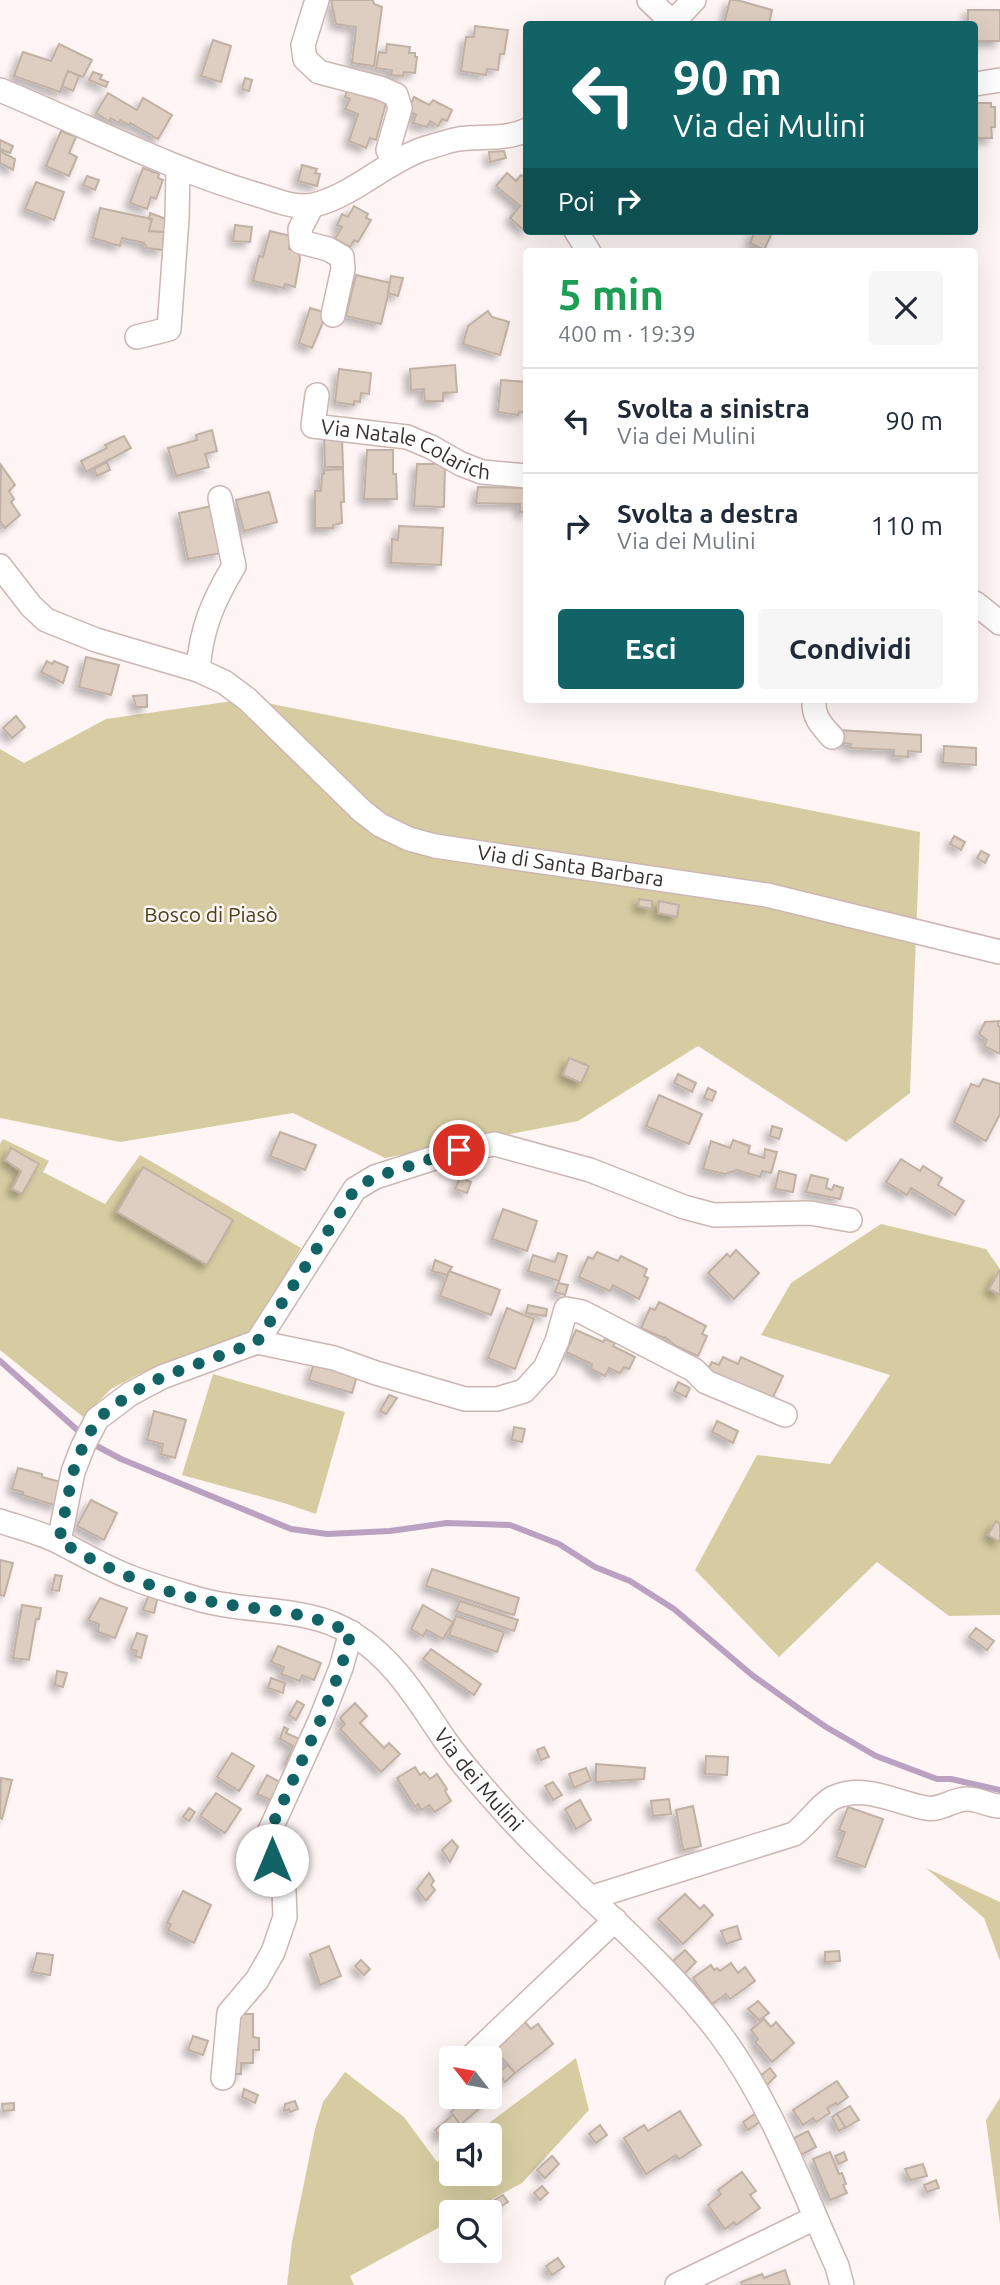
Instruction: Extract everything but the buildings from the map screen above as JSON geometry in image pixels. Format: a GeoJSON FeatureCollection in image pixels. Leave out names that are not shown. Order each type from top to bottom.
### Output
{"type":"FeatureCollection","features":[{"type":"Feature","properties":{"kind":"street"},"geometry":{"type":"LineString","coordinates":[[317,0],[303,45],[305,59],[319,72],[396,94],[400,108],[388,149],[394,163]]}},
{"type":"Feature","properties":{"kind":"street"},"geometry":{"type":"LineString","coordinates":[[649,0],[672,21]]}},
{"type":"Feature","properties":{"kind":"street"},"geometry":{"type":"LineString","coordinates":[[676,21],[694,0]]}},
{"type":"Feature","properties":{"kind":"street"},"geometry":{"type":"LineString","coordinates":[[978,84],[1000,80]]}},
{"type":"Feature","properties":{"kind":"street"},"geometry":{"type":"LineString","coordinates":[[0,90],[178,168],[275,200],[312,206],[342,195],[421,150],[457,139],[523,138]]}},
{"type":"Feature","properties":{"kind":"street"},"geometry":{"type":"LineString","coordinates":[[137,337],[169,329],[178,168]]}},
{"type":"Feature","properties":{"kind":"street"},"geometry":{"type":"LineString","coordinates":[[312,206],[300,229],[301,242],[328,249],[342,257],[343,269],[333,315]]}},
{"type":"Feature","properties":{"kind":"street","name":"Via Natale Colarich"},"geometry":{"type":"LineString","coordinates":[[317,395],[313,426],[407,437],[482,472],[523,476]]}},
{"type":"Feature","properties":{"kind":"street"},"geometry":{"type":"LineString","coordinates":[[198,670],[200,647],[211,608],[234,566],[220,498]]}},
{"type":"Feature","properties":{"kind":"street","name":"Via di Santa Barbara"},"geometry":{"type":"LineString","coordinates":[[0,566],[31,606],[47,620],[96,640],[198,670],[225,682],[247,699],[362,811],[380,825],[409,838],[435,846],[503,857],[767,895],[1000,952]]}},
{"type":"Feature","properties":{"kind":"street"},"geometry":{"type":"LineString","coordinates":[[978,605],[1000,623]]}},
{"type":"Feature","properties":{"kind":"street"},"geometry":{"type":"LineString","coordinates":[[814,703],[818,722],[832,737]]}},
{"type":"Feature","properties":{"kind":"street"},"geometry":{"type":"LineString","coordinates":[[257,1342],[355,1189],[375,1177],[459,1150],[495,1144],[537,1154],[590,1170],[684,1207],[714,1215],[810,1213],[850,1220]]}},
{"type":"Feature","properties":{"kind":"street"},"geometry":{"type":"LineString","coordinates":[[59,1541],[73,1472],[97,1419],[130,1394],[162,1377],[257,1342],[334,1358],[465,1399],[497,1399],[524,1391],[545,1368],[566,1309],[582,1312],[672,1358],[694,1370],[706,1382],[785,1415]]}},
{"type":"Feature","properties":{"kind":"street","name":"Via dei Mulini"},"geometry":{"type":"LineString","coordinates":[[0,1521],[59,1541],[91,1560],[131,1578],[201,1600],[320,1620],[351,1632],[384,1657],[416,1695],[447,1742],[495,1801],[676,1981],[719,2034],[748,2075],[773,2120],[837,2266],[842,2285]]}},
{"type":"Feature","properties":{"kind":"street"},"geometry":{"type":"LineString","coordinates":[[223,2077],[229,2013],[262,1971],[273,1952],[285,1917],[284,1891],[272,1860],[267,1837],[320,1721],[341,1668],[351,1632]]}},
{"type":"Feature","properties":{"kind":"street"},"geometry":{"type":"LineString","coordinates":[[590,1898],[794,1833],[834,1797],[880,1794],[928,1809],[945,1807],[967,1798],[1000,1807]]}},
{"type":"Feature","properties":{"kind":"street"},"geometry":{"type":"LineString","coordinates":[[483,2046],[615,1920]]}},
{"type":"Feature","properties":{"kind":"street"},"geometry":{"type":"LineString","coordinates":[[677,2285],[815,2218]]}},
{"type":"Feature","properties":{"kind":"green space","name":"Bosco di Piasò"},"geometry":{"type":"Polygon","coordinates":[[[247,699],[920,832],[910,1093],[846,1142],[698,1046],[578,1121],[385,1158],[293,1113],[120,1142],[0,1118],[0,749],[24,763],[106,719],[247,699]]]}},
{"type":"Feature","properties":{"kind":"green space"},"geometry":{"type":"Polygon","coordinates":[[[3,1139],[49,1161],[43,1172],[105,1204],[140,1155],[301,1248],[251,1333],[137,1375],[111,1389],[83,1417],[0,1350],[0,1144],[3,1139]]]}},
{"type":"Feature","properties":{"kind":"green space"},"geometry":{"type":"Polygon","coordinates":[[[881,1224],[986,1249],[1000,1269],[1000,1615],[949,1616],[877,1562],[779,1657],[695,1570],[757,1455],[830,1464],[890,1375],[761,1335],[791,1283],[881,1224]]]}},
{"type":"Feature","properties":{"kind":"green space"},"geometry":{"type":"Polygon","coordinates":[[[213,1374],[345,1412],[316,1514],[182,1475],[213,1374]]]}},
{"type":"Feature","properties":{"kind":"green space"},"geometry":{"type":"Polygon","coordinates":[[[926,1868],[1000,1902],[1000,1961],[984,1918],[926,1868]]]}},
{"type":"Feature","properties":{"kind":"green space"},"geometry":{"type":"Polygon","coordinates":[[[576,2058],[589,2110],[522,2183],[490,2200],[439,2200],[439,2228],[350,2276],[354,2285],[287,2285],[292,2242],[315,2129],[323,2102],[345,2072],[404,2117],[437,2162],[439,2160],[439,2186],[502,2186],[502,2123],[489,2123],[576,2058]]]}},
{"type":"Feature","properties":{"kind":"green space"},"geometry":{"type":"Polygon","coordinates":[[[1000,2098],[1000,2225],[986,2120],[1000,2098]]]}},
{"type":"Feature","properties":{"kind":"waterway"},"geometry":{"type":"LineString","coordinates":[[0,1361],[84,1436]]}},
{"type":"Feature","properties":{"kind":"waterway"},"geometry":{"type":"LineString","coordinates":[[91,1443],[121,1459],[291,1529],[327,1534],[390,1531],[447,1523],[510,1525],[559,1544],[595,1567],[630,1581],[674,1609],[752,1675],[801,1710],[876,1756],[937,1779],[951,1779],[1000,1790]]}},
{"type":"Feature","properties":{"kind":"route"},"geometry":{"type":"LineString","coordinates":[[272,1860],[267,1837],[320,1721],[341,1668],[351,1632],[295,1614],[201,1600],[131,1578],[91,1560],[59,1541],[73,1472],[97,1419],[130,1394],[162,1377],[257,1342],[355,1189],[375,1177],[459,1150]]}}]}
